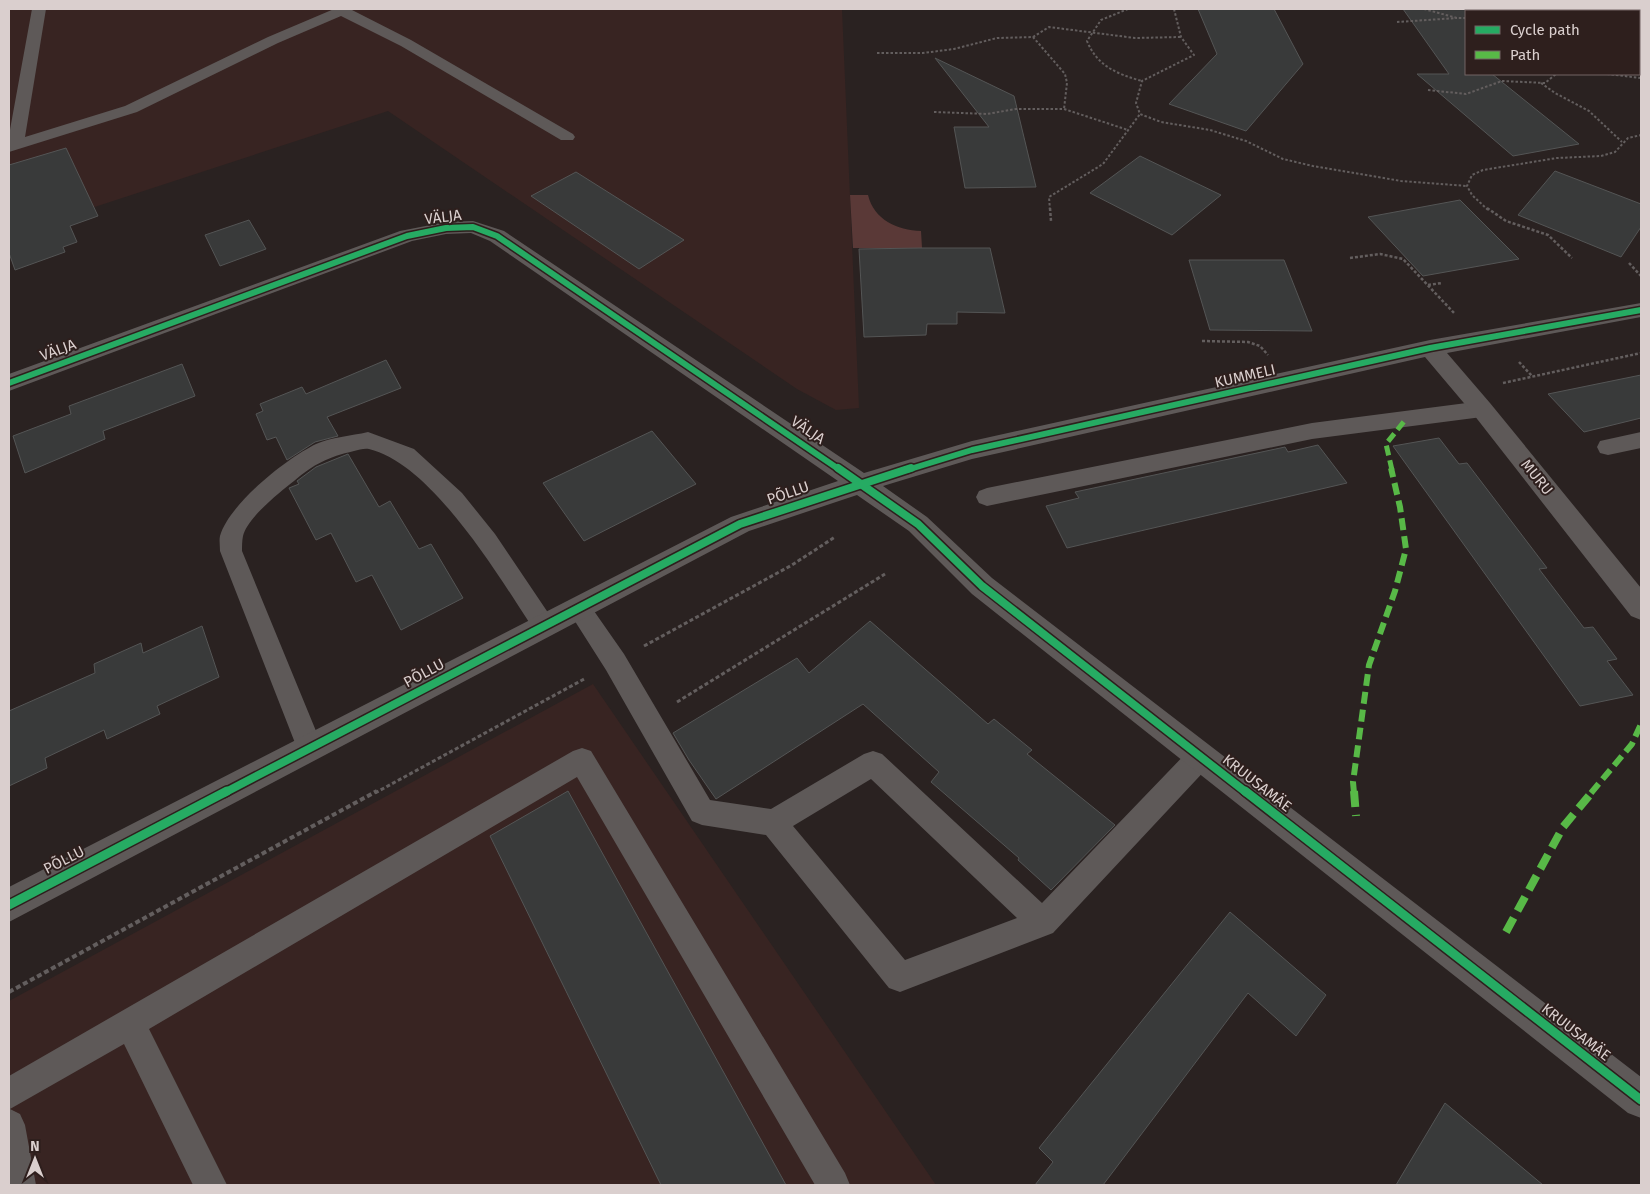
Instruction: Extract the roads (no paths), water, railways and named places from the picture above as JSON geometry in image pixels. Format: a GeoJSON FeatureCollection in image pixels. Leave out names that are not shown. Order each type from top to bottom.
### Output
{"type":"FeatureCollection","features":[{"type":"Feature","properties":{"kind":"street","name":"VÄLJA"},"geometry":{"type":"LineString","coordinates":[[9,383],[407,236],[446,228],[473,228],[497,236],[825,458],[859,484]]}},
{"type":"Feature","properties":{"kind":"street","name":"KUMMELI"},"geometry":{"type":"LineString","coordinates":[[859,484],[972,450],[1430,348],[1641,310]]}},
{"type":"Feature","properties":{"kind":"street","name":"MURU"},"geometry":{"type":"LineString","coordinates":[[1430,348],[1475,400],[1641,608]]}},
{"type":"Feature","properties":{"kind":"street","name":"PÕLLU"},"geometry":{"type":"LineString","coordinates":[[9,904],[740,524],[859,484]]}},
{"type":"Feature","properties":{"kind":"street","name":"KRUUSAMÄE"},"geometry":{"type":"LineString","coordinates":[[859,484],[918,524],[982,586],[1641,1100]]}},
{"type":"Feature","properties":{"kind":"lane"},"geometry":{"type":"LineString","coordinates":[[39,9],[12,146],[131,109],[273,40],[344,10],[406,43],[567,137]]}},
{"type":"Feature","properties":{"kind":"lane"},"geometry":{"type":"LineString","coordinates":[[987,496],[1312,430],[1475,400]]}},
{"type":"Feature","properties":{"kind":"lane"},"geometry":{"type":"LineString","coordinates":[[310,748],[231,551],[235,527],[259,497],[292,470],[323,450],[368,440],[406,455],[454,499],[487,541],[545,626]]}},
{"type":"Feature","properties":{"kind":"lane"},"geometry":{"type":"LineString","coordinates":[[1608,447],[1641,440]]}},
{"type":"Feature","properties":{"kind":"lane"},"geometry":{"type":"LineString","coordinates":[[579,608],[615,662],[702,812],[774,823],[873,763],[1043,923]]}},
{"type":"Feature","properties":{"kind":"lane"},"geometry":{"type":"LineString","coordinates":[[774,823],[900,977],[1043,923],[1201,756]]}},
{"type":"Feature","properties":{"kind":"lane"},"geometry":{"type":"LineString","coordinates":[[9,1094],[582,760],[834,1185]]}},
{"type":"Feature","properties":{"kind":"lane"},"geometry":{"type":"LineString","coordinates":[[130,1023],[210,1185]]}},
{"type":"Feature","properties":{"kind":"lane"},"geometry":{"type":"LineString","coordinates":[[9,1125],[19,1185]]}}]}
